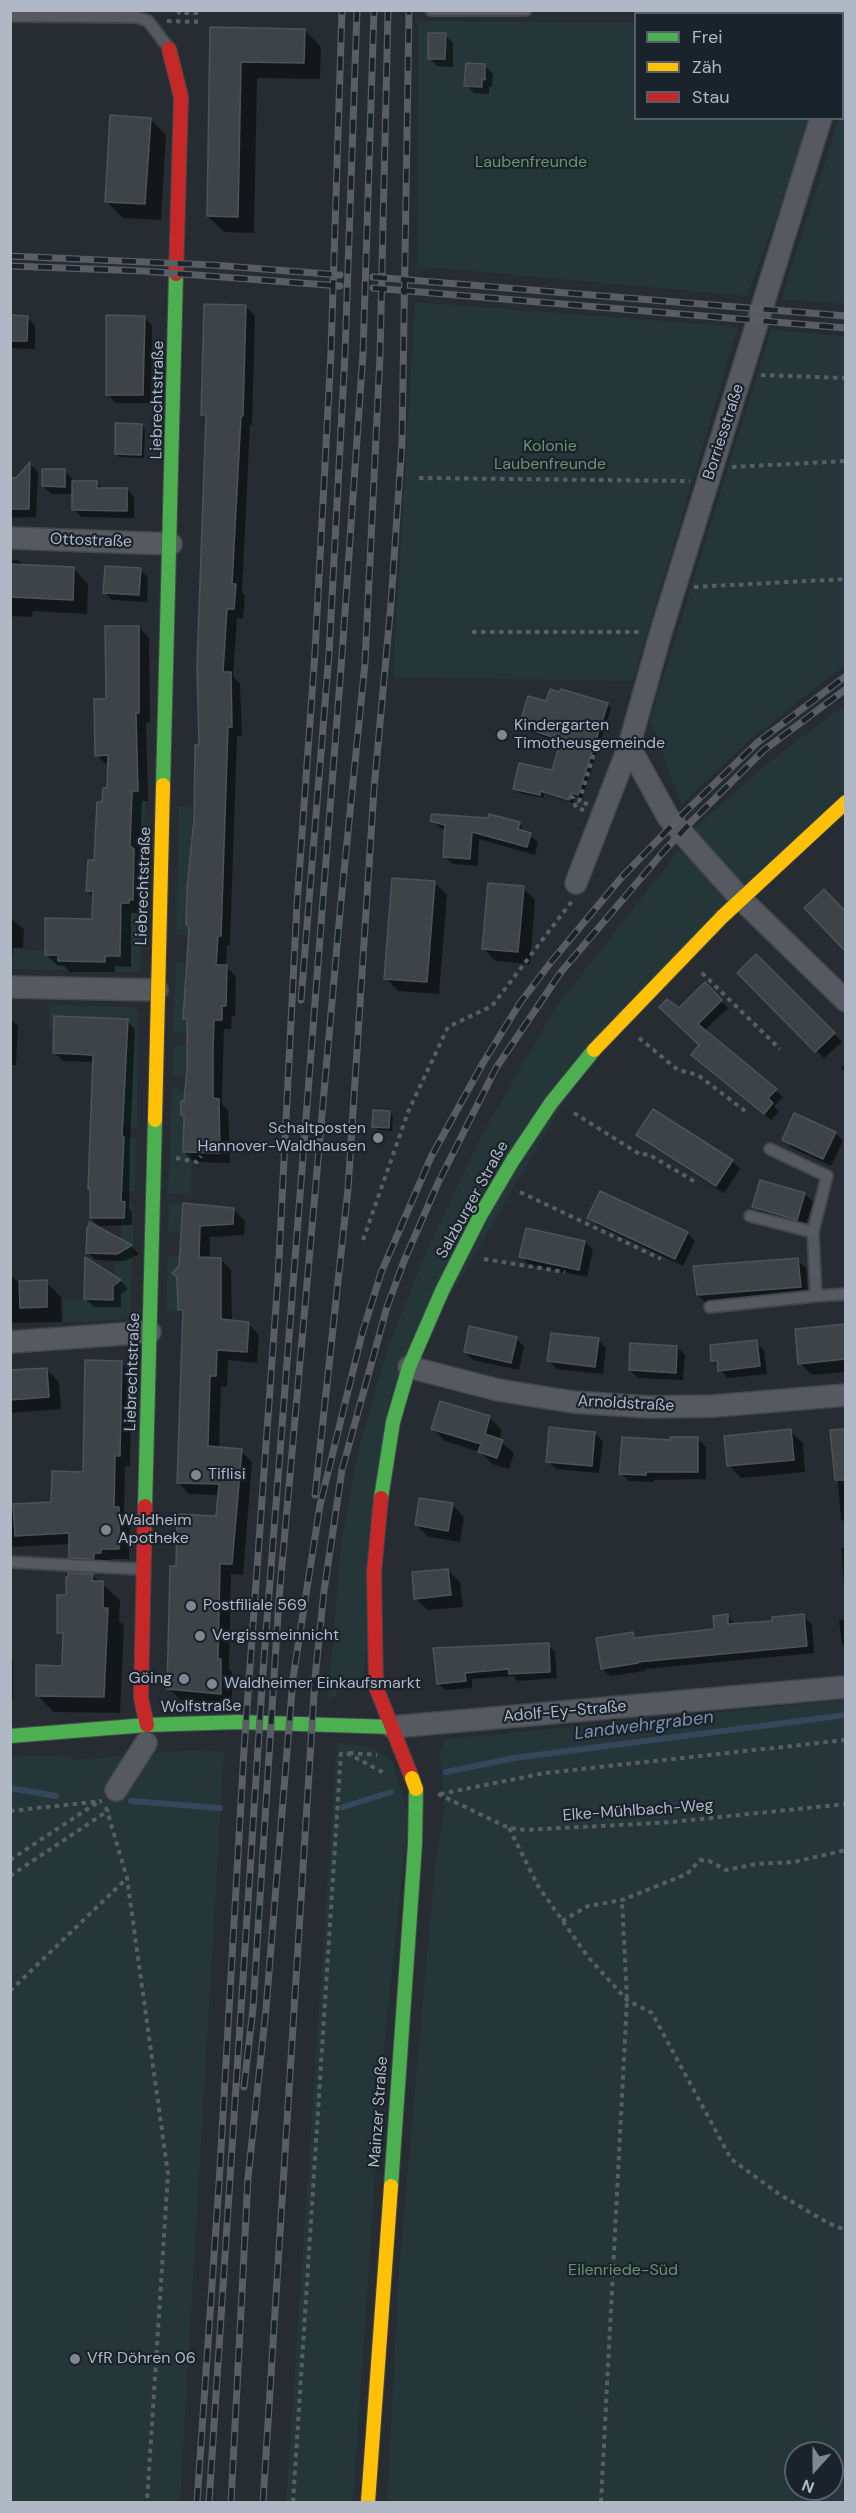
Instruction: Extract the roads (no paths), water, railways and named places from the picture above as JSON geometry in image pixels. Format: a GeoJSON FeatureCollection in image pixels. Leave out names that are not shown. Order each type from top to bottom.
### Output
{"type":"FeatureCollection","features":[{"type":"Feature","properties":{"kind":"street","name":"Liebrechtstraße"},"geometry":{"type":"LineString","coordinates":[[147,1734],[141,1698],[143,1569],[181,97],[169,49]]}},
{"type":"Feature","properties":{"kind":"street","name":"Borriesstraße"},"geometry":{"type":"LineString","coordinates":[[576,884],[629,746],[661,632],[820,120]]}},
{"type":"Feature","properties":{"kind":"street","name":"Ottostraße"},"geometry":{"type":"LineString","coordinates":[[10,538],[171,544]]}},
{"type":"Feature","properties":{"kind":"street"},"geometry":{"type":"LineString","coordinates":[[629,746],[668,817],[741,899],[846,1002]]}},
{"type":"Feature","properties":{"kind":"street","name":"Salzburger Straße"},"geometry":{"type":"LineString","coordinates":[[392,1727],[376,1687],[375,1572],[385,1468],[393,1422],[409,1367],[442,1291],[480,1215],[513,1160],[552,1103],[594,1050],[741,899],[846,802]]}},
{"type":"Feature","properties":{"kind":"street"},"geometry":{"type":"LineString","coordinates":[[10,987],[157,990]]}},
{"type":"Feature","properties":{"kind":"street"},"geometry":{"type":"LineString","coordinates":[[10,1342],[150,1332]]}},
{"type":"Feature","properties":{"kind":"street","name":"Arnoldstraße"},"geometry":{"type":"LineString","coordinates":[[409,1367],[498,1390],[573,1402],[649,1407],[714,1406],[846,1395]]}},
{"type":"Feature","properties":{"kind":"street","name":"Adolf-Ey-Straße"},"geometry":{"type":"LineString","coordinates":[[392,1727],[846,1687]]}},
{"type":"Feature","properties":{"kind":"street","name":"Wolfstraße"},"geometry":{"type":"LineString","coordinates":[[10,1736],[147,1734],[238,1722],[392,1727]]}},
{"type":"Feature","properties":{"kind":"street","name":"Mainzer Straße"},"geometry":{"type":"LineString","coordinates":[[368,2502],[415,1844],[414,1784],[392,1727]]}},
{"type":"Feature","properties":{"kind":"street"},"geometry":{"type":"LineString","coordinates":[[109,1795],[147,1734]]}},
{"type":"Feature","properties":{"kind":"lane"},"geometry":{"type":"LineString","coordinates":[[431,10],[526,10]]}},
{"type":"Feature","properties":{"kind":"lane"},"geometry":{"type":"LineString","coordinates":[[10,16],[136,17],[148,21],[169,49]]}},
{"type":"Feature","properties":{"kind":"lane"},"geometry":{"type":"LineString","coordinates":[[770,1149],[827,1176],[813,1232],[816,1296]]}},
{"type":"Feature","properties":{"kind":"lane"},"geometry":{"type":"LineString","coordinates":[[750,1216],[813,1232]]}},
{"type":"Feature","properties":{"kind":"lane"},"geometry":{"type":"LineString","coordinates":[[710,1307],[846,1294]]}},
{"type":"Feature","properties":{"kind":"lane"},"geometry":{"type":"LineString","coordinates":[[10,1562],[143,1569]]}},
{"type":"Feature","properties":{"kind":"waterway","name":"Landwehrgraben"},"geometry":{"type":"LineString","coordinates":[[446,1772],[514,1758],[846,1715]]}},
{"type":"Feature","properties":{"kind":"waterway","name":"Landwehrgraben"},"geometry":{"type":"LineString","coordinates":[[10,1788],[56,1796]]}},
{"type":"Feature","properties":{"kind":"waterway","name":"Landwehrgraben"},"geometry":{"type":"LineString","coordinates":[[343,1807],[391,1792]]}},
{"type":"Feature","properties":{"kind":"waterway","name":"Landwehrgraben"},"geometry":{"type":"LineString","coordinates":[[131,1801],[220,1808]]}},
{"type":"Feature","properties":{"kind":"railway"},"geometry":{"type":"LineString","coordinates":[[197,2502],[219,2184],[244,1750],[278,1278],[297,904],[315,652],[331,352],[342,10]]}},
{"type":"Feature","properties":{"kind":"railway"},"geometry":{"type":"LineString","coordinates":[[301,1000],[329,654],[345,354],[357,10]]}},
{"type":"Feature","properties":{"kind":"railway"},"geometry":{"type":"LineString","coordinates":[[209,2502],[263,1671],[342,655],[363,353],[374,10]]}},
{"type":"Feature","properties":{"kind":"railway"},"geometry":{"type":"LineString","coordinates":[[244,2087],[253,2008],[279,1599],[340,912],[365,663],[380,356],[388,10]]}},
{"type":"Feature","properties":{"kind":"railway"},"geometry":{"type":"LineString","coordinates":[[315,1495],[348,1189],[374,789],[391,603],[402,442],[409,10]]}},
{"type":"Feature","properties":{"kind":"railway"},"geometry":{"type":"LineString","coordinates":[[10,256],[212,265],[340,275]]}},
{"type":"Feature","properties":{"kind":"railway"},"geometry":{"type":"LineString","coordinates":[[10,266],[143,271],[340,286]]}},
{"type":"Feature","properties":{"kind":"railway"},"geometry":{"type":"LineString","coordinates":[[373,277],[846,316]]}},
{"type":"Feature","properties":{"kind":"railway"},"geometry":{"type":"LineString","coordinates":[[373,288],[846,328]]}},
{"type":"Feature","properties":{"kind":"railway"},"geometry":{"type":"LineString","coordinates":[[231,2502],[248,2178],[266,2009],[293,1678],[320,1505],[362,1334],[381,1273],[431,1157],[483,1063],[520,1003],[551,962],[621,878],[685,812],[758,742],[846,676]]}},
{"type":"Feature","properties":{"kind":"railway"},"geometry":{"type":"LineString","coordinates":[[263,2502],[315,1678],[324,1591],[342,1470],[387,1307],[438,1183],[496,1068],[561,972],[693,820],[764,750],[846,689]]}},
{"type":"Feature","properties":{"kind":"place","name":"Kindergarten Timotheusgemeinde"},"geometry":{"type":"Point","coordinates":[502,735]}},
{"type":"Feature","properties":{"kind":"place","name":"Schaltposten Hannover-Waldhausen"},"geometry":{"type":"Point","coordinates":[378,1138]}},
{"type":"Feature","properties":{"kind":"place","name":"Tiflisi"},"geometry":{"type":"Point","coordinates":[196,1475]}},
{"type":"Feature","properties":{"kind":"place","name":"Waldheim Apotheke"},"geometry":{"type":"Point","coordinates":[106,1530]}},
{"type":"Feature","properties":{"kind":"place","name":"Postfiliale 569"},"geometry":{"type":"Point","coordinates":[191,1606]}},
{"type":"Feature","properties":{"kind":"place","name":"Vergissmeinnicht"},"geometry":{"type":"Point","coordinates":[200,1636]}},
{"type":"Feature","properties":{"kind":"place","name":"Göing"},"geometry":{"type":"Point","coordinates":[184,1679]}},
{"type":"Feature","properties":{"kind":"place","name":"Waldheimer Einkaufsmarkt"},"geometry":{"type":"Point","coordinates":[212,1684]}},
{"type":"Feature","properties":{"kind":"place","name":"VfR Döhren 06"},"geometry":{"type":"Point","coordinates":[75,2359]}},
{"type":"Feature","properties":{"kind":"park label","name":"Laubenfreunde"},"geometry":{"type":"Point","coordinates":[531,163]}},
{"type":"Feature","properties":{"kind":"park label","name":"Kolonie Laubenfreunde"},"geometry":{"type":"Point","coordinates":[550,456]}},
{"type":"Feature","properties":{"kind":"park label","name":"Eilenriede-Süd"},"geometry":{"type":"Point","coordinates":[623,2271]}}]}
